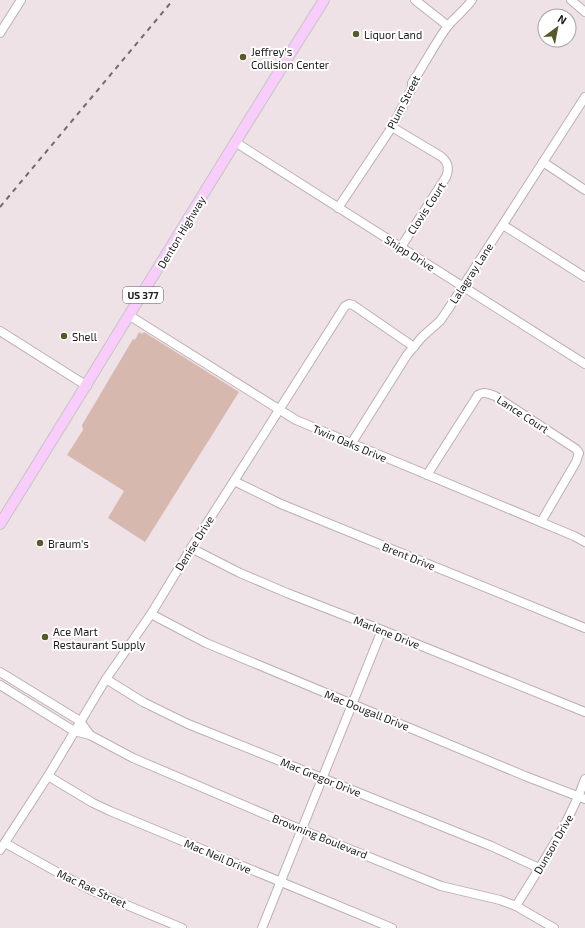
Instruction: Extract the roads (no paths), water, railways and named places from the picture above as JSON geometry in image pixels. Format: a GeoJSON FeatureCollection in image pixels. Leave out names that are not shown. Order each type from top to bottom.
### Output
{"type":"FeatureCollection","features":[{"type":"Feature","properties":{"kind":"main road","name":"Denton Highway"},"geometry":{"type":"LineString","coordinates":[[0,524],[87,386],[235,142],[324,0]]}},
{"type":"Feature","properties":{"kind":"street"},"geometry":{"type":"LineString","coordinates":[[0,33],[21,0]]}},
{"type":"Feature","properties":{"kind":"street"},"geometry":{"type":"LineString","coordinates":[[415,0],[448,26]]}},
{"type":"Feature","properties":{"kind":"street","name":"Plum Street"},"geometry":{"type":"LineString","coordinates":[[338,208],[392,127],[412,88],[412,83],[448,26],[472,0]]}},
{"type":"Feature","properties":{"kind":"street"},"geometry":{"type":"LineString","coordinates":[[571,0],[585,12]]}},
{"type":"Feature","properties":{"kind":"street","name":"Lalagray Lane"},"geometry":{"type":"LineString","coordinates":[[351,444],[407,355],[440,321],[543,162],[584,102]]}},
{"type":"Feature","properties":{"kind":"street","name":"Clovis Court"},"geometry":{"type":"LineString","coordinates":[[392,127],[442,157],[447,162],[449,167],[446,178],[401,247]]}},
{"type":"Feature","properties":{"kind":"street","name":"Shipp Drive"},"geometry":{"type":"LineString","coordinates":[[235,142],[585,364]]}},
{"type":"Feature","properties":{"kind":"street"},"geometry":{"type":"LineString","coordinates":[[543,162],[585,190]]}},
{"type":"Feature","properties":{"kind":"street"},"geometry":{"type":"LineString","coordinates":[[503,225],[585,278]]}},
{"type":"Feature","properties":{"kind":"street","name":"Denise Drive"},"geometry":{"type":"LineString","coordinates":[[2,847],[48,776],[106,679],[151,614],[191,548],[345,306],[349,304],[353,305],[414,347]]}},
{"type":"Feature","properties":{"kind":"street","name":"Twin Oaks Drive"},"geometry":{"type":"LineString","coordinates":[[130,316],[296,420],[541,522],[585,542]]}},
{"type":"Feature","properties":{"kind":"street"},"geometry":{"type":"LineString","coordinates":[[0,331],[87,386]]}},
{"type":"Feature","properties":{"kind":"street","name":"Lance Court"},"geometry":{"type":"LineString","coordinates":[[427,475],[478,395],[486,392],[495,396],[576,449],[578,452],[576,462],[541,522]]}},
{"type":"Feature","properties":{"kind":"street","name":"Brent Drive"},"geometry":{"type":"LineString","coordinates":[[234,481],[281,504],[585,628]]}},
{"type":"Feature","properties":{"kind":"street","name":"Marlene Drive"},"geometry":{"type":"LineString","coordinates":[[191,548],[240,573],[287,593],[585,712]]}},
{"type":"Feature","properties":{"kind":"street","name":"Mac Dougall Drive"},"geometry":{"type":"LineString","coordinates":[[151,614],[206,643],[582,798]]}},
{"type":"Feature","properties":{"kind":"street"},"geometry":{"type":"LineString","coordinates":[[262,928],[382,630]]}},
{"type":"Feature","properties":{"kind":"street","name":"Browning Boulevard"},"geometry":{"type":"LineString","coordinates":[[0,672],[80,721],[90,735]]}},
{"type":"Feature","properties":{"kind":"street","name":"Mac Gregor Drive"},"geometry":{"type":"LineString","coordinates":[[106,679],[143,702],[171,716],[491,846],[540,868]]}},
{"type":"Feature","properties":{"kind":"street","name":"Browning Boulevard"},"geometry":{"type":"LineString","coordinates":[[0,685],[74,731],[90,735],[133,758],[302,830],[441,886],[500,900],[516,906],[548,927]]}},
{"type":"Feature","properties":{"kind":"street","name":"Mac Neil Drive"},"geometry":{"type":"LineString","coordinates":[[48,776],[93,804],[392,928]]}},
{"type":"Feature","properties":{"kind":"street","name":"Dunson Drive"},"geometry":{"type":"LineString","coordinates":[[516,906],[582,798],[585,779]]}},
{"type":"Feature","properties":{"kind":"street","name":"Mac Rae Street"},"geometry":{"type":"LineString","coordinates":[[2,847],[93,891],[182,928]]}},
{"type":"Feature","properties":{"kind":"railway"},"geometry":{"type":"LineString","coordinates":[[0,207],[173,0]]}},
{"type":"Feature","properties":{"kind":"place","name":"Liquor Land"},"geometry":{"type":"Point","coordinates":[356,34]}},
{"type":"Feature","properties":{"kind":"place","name":"Jeffrey's Collision Center"},"geometry":{"type":"Point","coordinates":[243,57]}},
{"type":"Feature","properties":{"kind":"place","name":"Shell"},"geometry":{"type":"Point","coordinates":[64,336]}},
{"type":"Feature","properties":{"kind":"place","name":"Braum's"},"geometry":{"type":"Point","coordinates":[40,543]}},
{"type":"Feature","properties":{"kind":"place","name":"Ace Mart Restaurant Supply"},"geometry":{"type":"Point","coordinates":[45,637]}}]}
